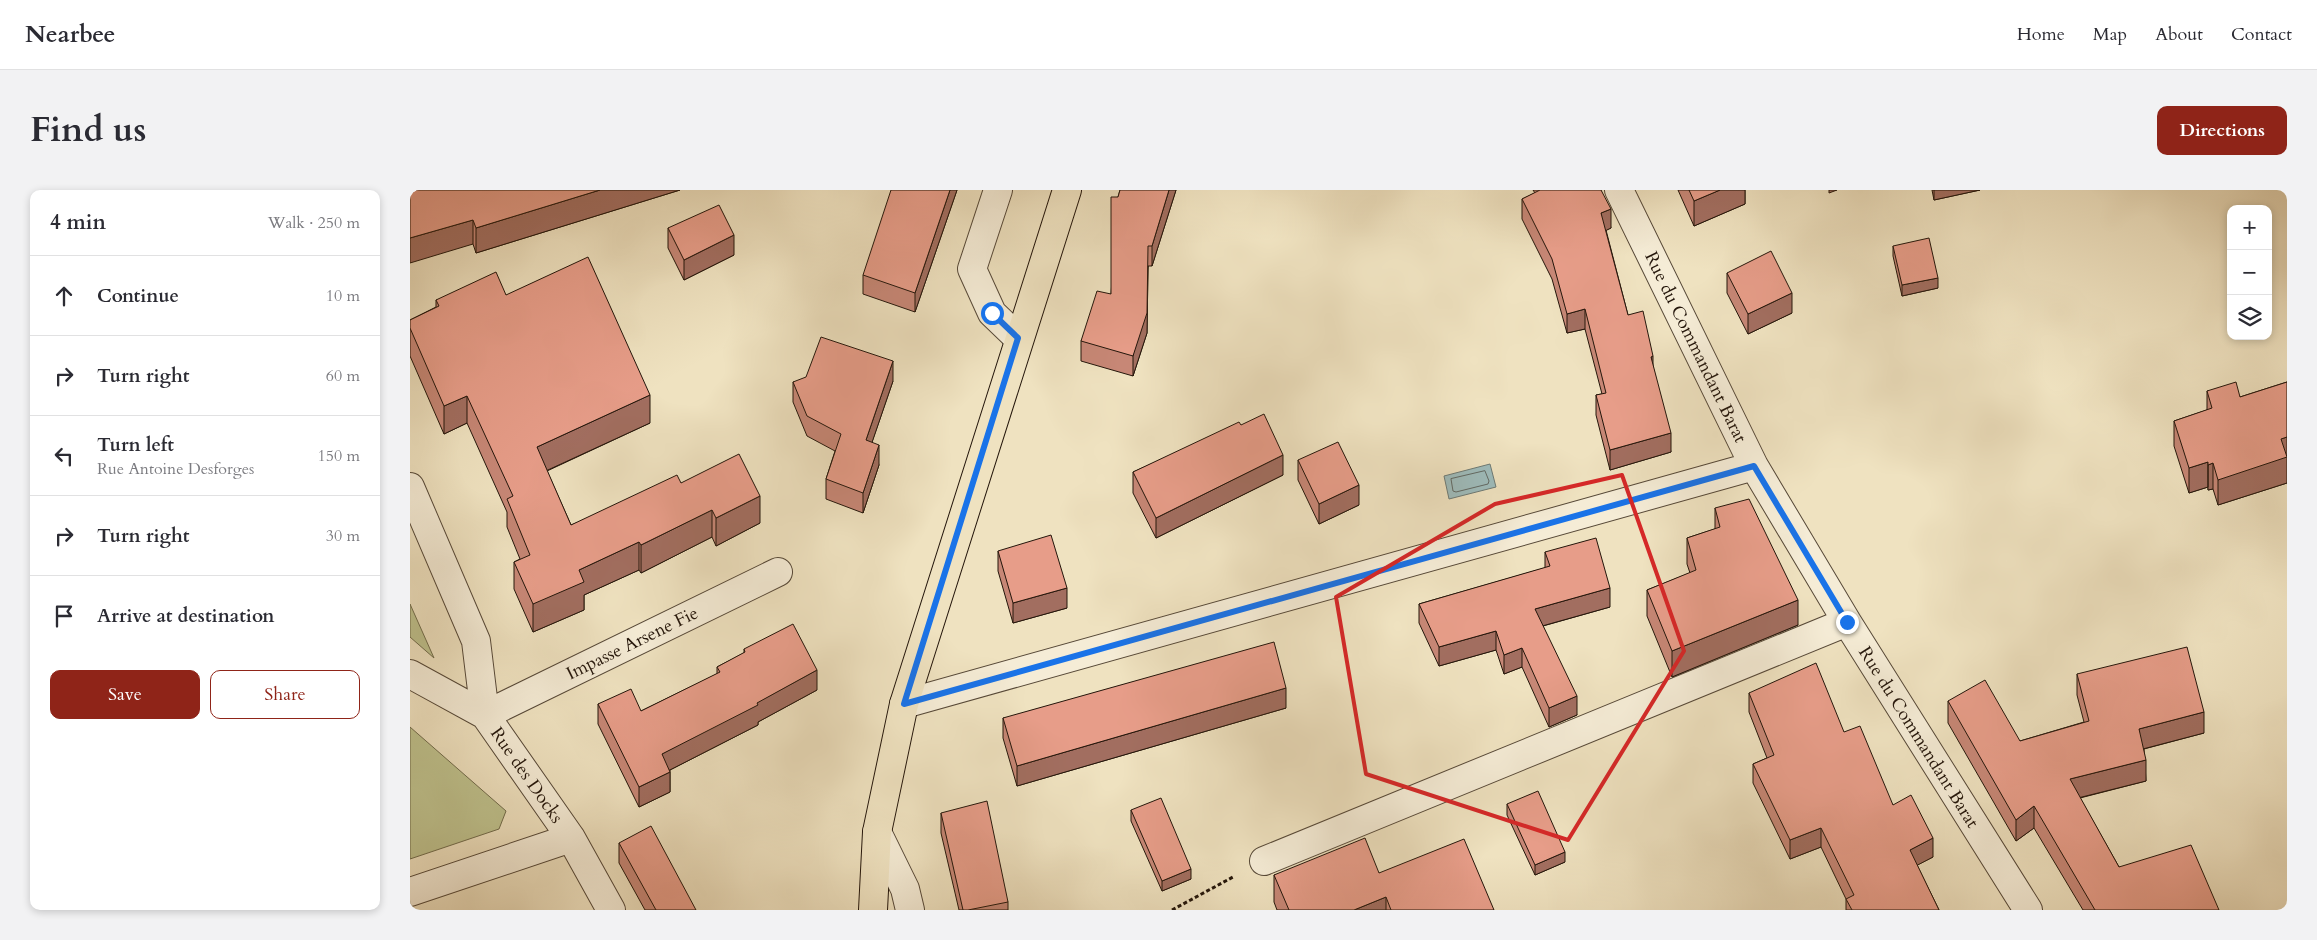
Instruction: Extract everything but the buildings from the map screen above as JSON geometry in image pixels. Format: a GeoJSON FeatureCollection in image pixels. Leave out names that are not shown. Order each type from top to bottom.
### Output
{"type":"FeatureCollection","features":[{"type":"Feature","properties":{"kind":"main road"},"geometry":{"type":"LineString","coordinates":[[873,910],[877,832],[904,704],[1018,338],[1067,190]]}},
{"type":"Feature","properties":{"kind":"street"},"geometry":{"type":"LineString","coordinates":[[998,190],[972,269],[992,313],[1018,338]]}},
{"type":"Feature","properties":{"kind":"street","name":"Rue du Commandant Barat"},"geometry":{"type":"LineString","coordinates":[[1618,190],[1754,466],[1847,622],[2028,910]]}},
{"type":"Feature","properties":{"kind":"street"},"geometry":{"type":"LineString","coordinates":[[904,704],[1754,466]]}},
{"type":"Feature","properties":{"kind":"street"},"geometry":{"type":"LineString","coordinates":[[410,487],[476,640],[486,714]]}},
{"type":"Feature","properties":{"kind":"street","name":"Impasse Arsene Fie"},"geometry":{"type":"LineString","coordinates":[[486,714],[778,572]]}},
{"type":"Feature","properties":{"kind":"street"},"geometry":{"type":"LineString","coordinates":[[1264,861],[1847,622]]}},
{"type":"Feature","properties":{"kind":"street","name":"Rue des Docks"},"geometry":{"type":"LineString","coordinates":[[410,674],[486,714],[571,838],[611,910]]}},
{"type":"Feature","properties":{"kind":"street"},"geometry":{"type":"LineString","coordinates":[[877,832],[905,890],[910,910]]}},
{"type":"Feature","properties":{"kind":"street"},"geometry":{"type":"LineString","coordinates":[[410,892],[571,838]]}},
{"type":"Feature","properties":{"kind":"path"},"geometry":{"type":"LineString","coordinates":[[1172,910],[1264,861]]}},
{"type":"Feature","properties":{"kind":"highlighted area"},"geometry":{"type":"Polygon","coordinates":[[[1622,475],[1684,651],[1568,840],[1366,774],[1336,597],[1495,504],[1622,475]]]}},
{"type":"Feature","properties":{"kind":"green space"},"geometry":{"type":"Polygon","coordinates":[[[410,604],[434,658],[410,637],[410,604]]]}},
{"type":"Feature","properties":{"kind":"green space"},"geometry":{"type":"Polygon","coordinates":[[[410,727],[506,811],[499,829],[410,859],[410,727]]]}},
{"type":"Feature","properties":{"kind":"water"},"geometry":{"type":"Polygon","coordinates":[[[1490,464],[1496,487],[1449,499],[1444,476],[1490,464]]]}},
{"type":"Feature","properties":{"kind":"route"},"geometry":{"type":"LineString","coordinates":[[992,313],[1018,338],[904,704],[1754,466],[1847,622]]}}]}
